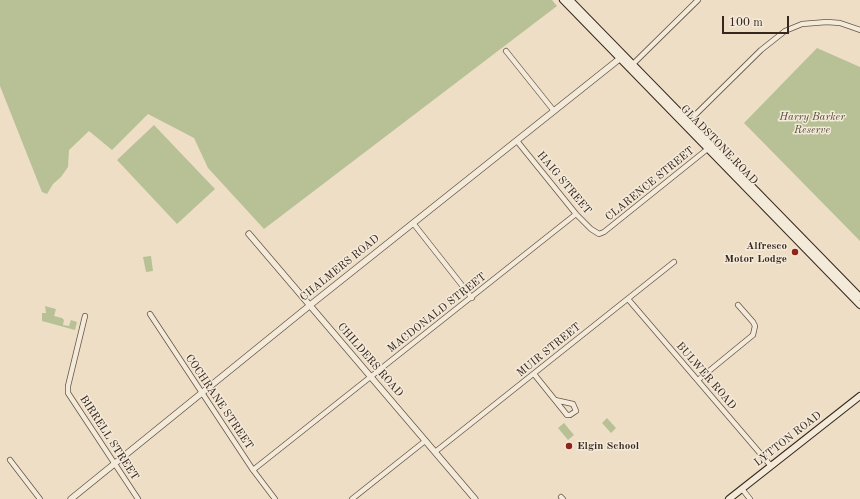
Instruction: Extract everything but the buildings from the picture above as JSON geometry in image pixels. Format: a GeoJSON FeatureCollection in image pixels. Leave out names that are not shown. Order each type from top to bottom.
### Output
{"type":"FeatureCollection","features":[{"type":"Feature","properties":{"kind":"main road","name":"GLADSTONE ROAD"},"geometry":{"type":"LineString","coordinates":[[563,0],[687,123],[860,305]]}},
{"type":"Feature","properties":{"kind":"main road","name":"GLADSTONE ROAD"},"geometry":{"type":"LineString","coordinates":[[570,0],[622,57]]}},
{"type":"Feature","properties":{"kind":"main road","name":"GLADSTONE ROAD"},"geometry":{"type":"LineString","coordinates":[[710,147],[860,297]]}},
{"type":"Feature","properties":{"kind":"main road","name":"LYTTON ROAD"},"geometry":{"type":"LineString","coordinates":[[729,499],[860,396]]}},
{"type":"Feature","properties":{"kind":"street"},"geometry":{"type":"LineString","coordinates":[[631,66],[698,0]]}},
{"type":"Feature","properties":{"kind":"street"},"geometry":{"type":"LineString","coordinates":[[687,123],[761,50],[785,31],[802,24],[826,22],[840,23],[860,30]]}},
{"type":"Feature","properties":{"kind":"street"},"geometry":{"type":"LineString","coordinates":[[506,51],[554,111]]}},
{"type":"Feature","properties":{"kind":"street","name":"CHALMERS ROAD"},"geometry":{"type":"LineString","coordinates":[[71,499],[309,306],[622,57]]}},
{"type":"Feature","properties":{"kind":"street","name":"HAIG STREET"},"geometry":{"type":"LineString","coordinates":[[517,141],[576,214],[594,232],[599,234]]}},
{"type":"Feature","properties":{"kind":"street","name":"CLARENCE STREET"},"geometry":{"type":"LineString","coordinates":[[599,234],[604,232],[710,147]]}},
{"type":"Feature","properties":{"kind":"street","name":"MACDONALD STREET"},"geometry":{"type":"LineString","coordinates":[[253,470],[472,298],[576,214]]}},
{"type":"Feature","properties":{"kind":"street"},"geometry":{"type":"LineString","coordinates":[[413,223],[472,298]]}},
{"type":"Feature","properties":{"kind":"street","name":"CHILDERS ROAD"},"geometry":{"type":"LineString","coordinates":[[249,234],[475,499]]}},
{"type":"Feature","properties":{"kind":"street","name":"MUIR STREET"},"geometry":{"type":"LineString","coordinates":[[435,452],[674,262]]}},
{"type":"Feature","properties":{"kind":"street","name":"BULWER ROAD"},"geometry":{"type":"LineString","coordinates":[[628,299],[771,466]]}},
{"type":"Feature","properties":{"kind":"street"},"geometry":{"type":"LineString","coordinates":[[698,380],[753,335],[755,326],[753,322],[738,305]]}},
{"type":"Feature","properties":{"kind":"street","name":"COCHRANE STREET"},"geometry":{"type":"LineString","coordinates":[[150,314],[253,470],[275,499]]}},
{"type":"Feature","properties":{"kind":"street","name":"BIRRELL STREET"},"geometry":{"type":"LineString","coordinates":[[85,316],[68,390],[138,499]]}},
{"type":"Feature","properties":{"kind":"street"},"geometry":{"type":"LineString","coordinates":[[534,374],[555,400]]}},
{"type":"Feature","properties":{"kind":"street"},"geometry":{"type":"LineString","coordinates":[[352,499],[425,441]]}},
{"type":"Feature","properties":{"kind":"street"},"geometry":{"type":"LineString","coordinates":[[10,460],[40,499]]}},
{"type":"Feature","properties":{"kind":"street"},"geometry":{"type":"LineString","coordinates":[[742,489],[750,499]]}},
{"type":"Feature","properties":{"kind":"green space"},"geometry":{"type":"Polygon","coordinates":[[[0,0],[552,0],[557,6],[264,229],[208,168],[194,138],[148,114],[112,150],[89,131],[69,150],[68,167],[61,177],[53,184],[47,194],[42,192],[0,86],[0,0]]]}},
{"type":"Feature","properties":{"kind":"green space","name":"Harry Barker Reserve"},"geometry":{"type":"Polygon","coordinates":[[[817,48],[860,67],[860,241],[744,123],[817,48]]]}},
{"type":"Feature","properties":{"kind":"green space"},"geometry":{"type":"Polygon","coordinates":[[[154,125],[215,189],[177,224],[117,160],[154,125]]]}},
{"type":"Feature","properties":{"kind":"green space"},"geometry":{"type":"Polygon","coordinates":[[[151,256],[153,271],[146,272],[143,257],[151,256]]]}},
{"type":"Feature","properties":{"kind":"green space"},"geometry":{"type":"Polygon","coordinates":[[[45,306],[56,309],[54,316],[64,320],[63,325],[69,326],[71,320],[77,322],[75,330],[42,321],[42,313],[46,313],[45,306]]]}},
{"type":"Feature","properties":{"kind":"green space"},"geometry":{"type":"Polygon","coordinates":[[[607,418],[616,428],[611,433],[602,423],[607,418]]]}},
{"type":"Feature","properties":{"kind":"green space"},"geometry":{"type":"Polygon","coordinates":[[[564,423],[574,435],[568,440],[558,428],[564,423]]]}},
{"type":"Feature","properties":{"kind":"place","name":"Alfresco Motor Lodge"},"geometry":{"type":"Point","coordinates":[795,252]}},
{"type":"Feature","properties":{"kind":"place","name":"Elgin School"},"geometry":{"type":"Point","coordinates":[569,446]}}]}
